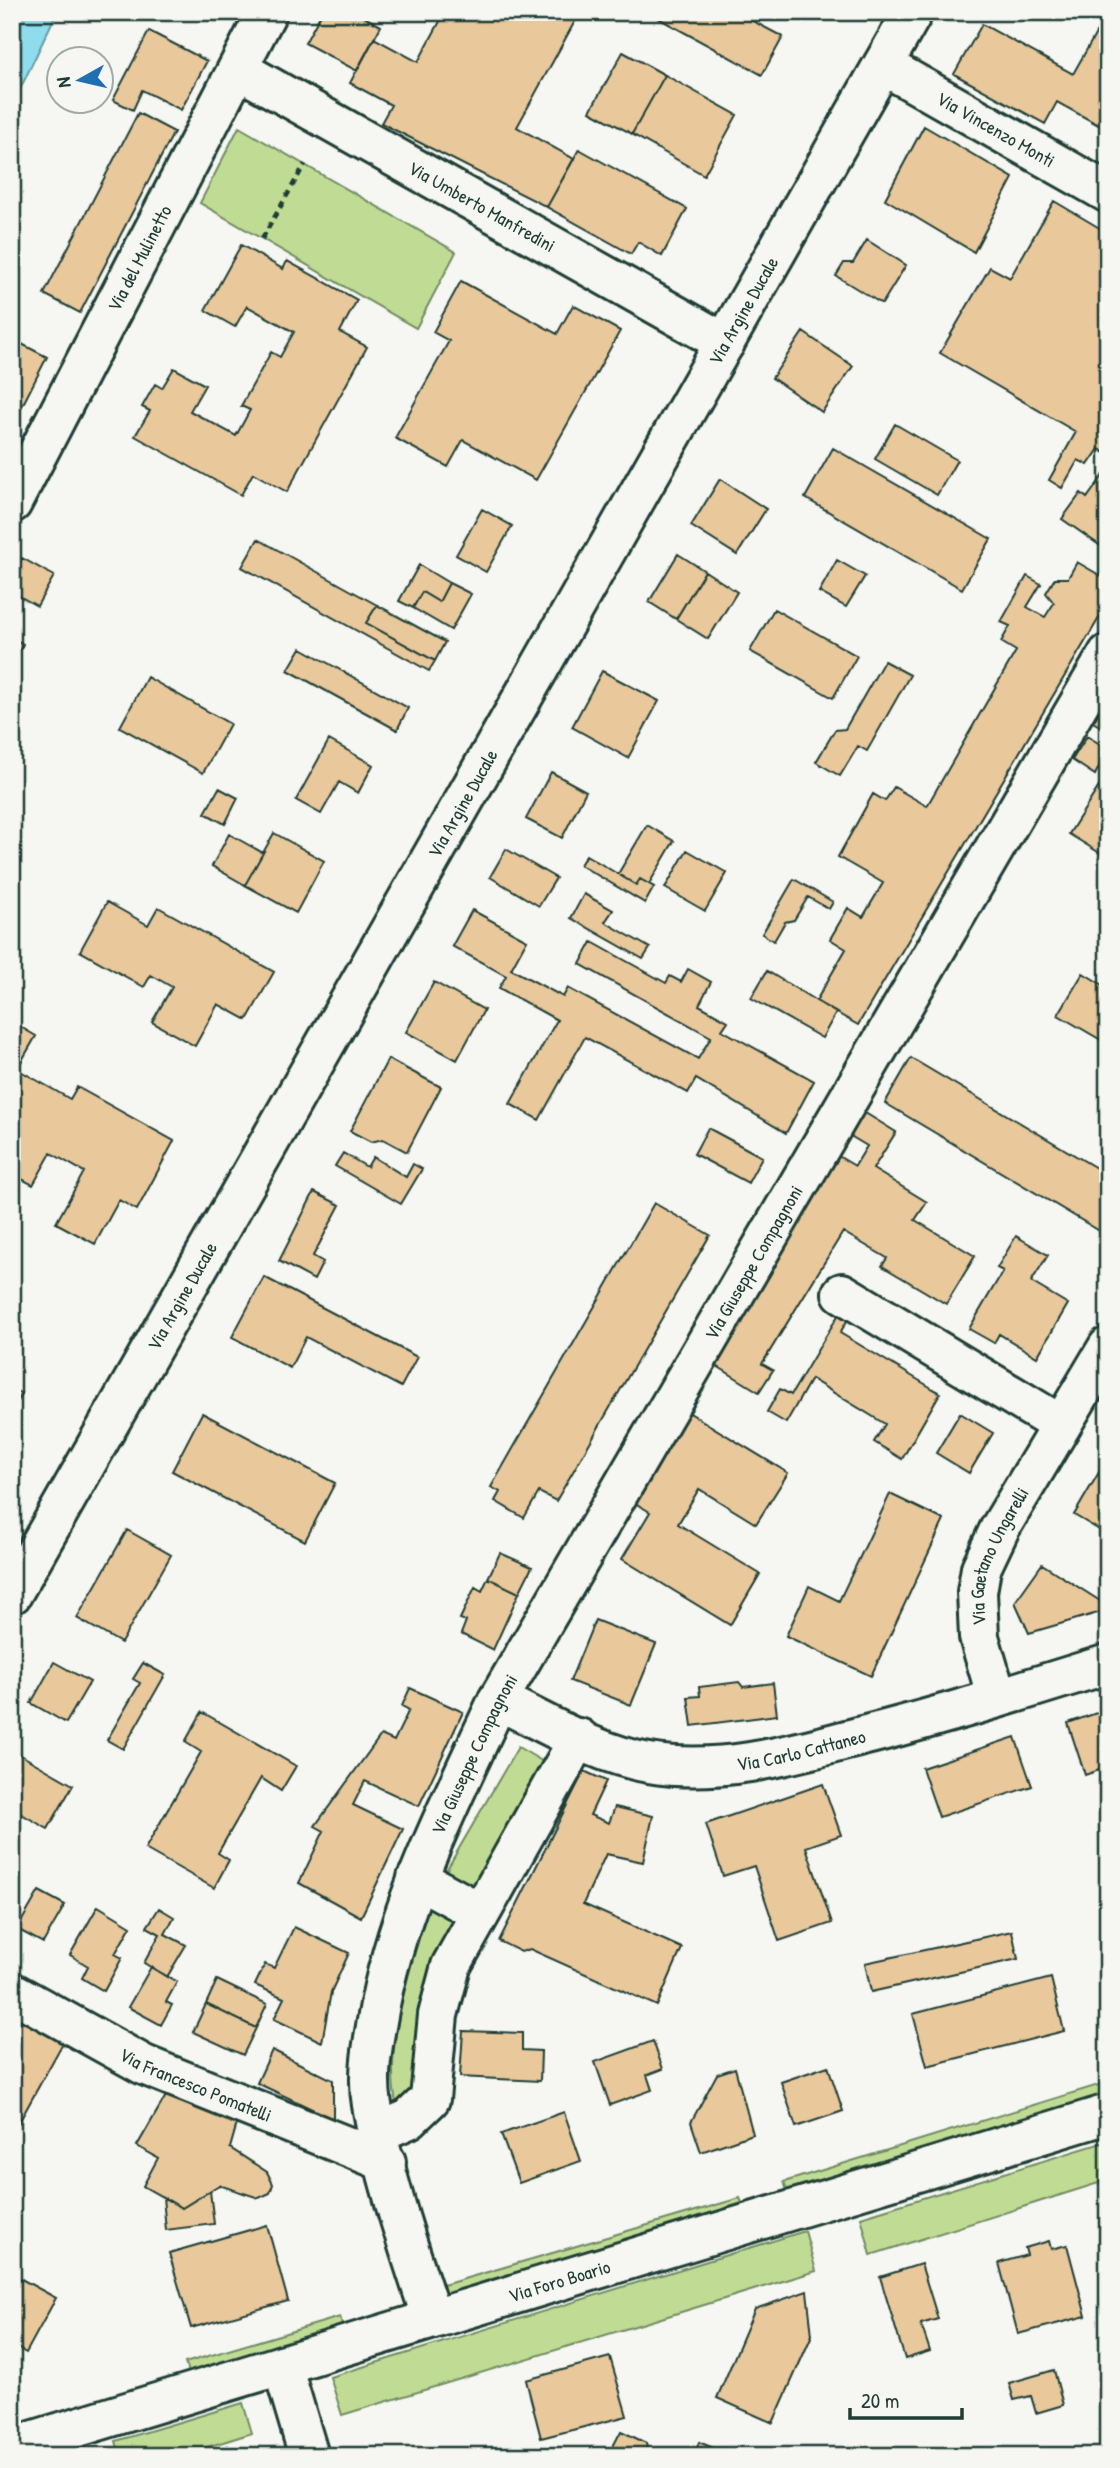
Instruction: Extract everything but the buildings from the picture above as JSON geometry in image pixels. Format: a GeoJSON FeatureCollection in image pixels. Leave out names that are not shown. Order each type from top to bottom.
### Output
{"type":"FeatureCollection","features":[{"type":"Feature","properties":{"kind":"street","name":"Via del Mulinetto"},"geometry":{"type":"LineString","coordinates":[[12,503],[267,12]]}},
{"type":"Feature","properties":{"kind":"street","name":"Via Argine Ducale"},"geometry":{"type":"LineString","coordinates":[[12,1594],[913,12]]}},
{"type":"Feature","properties":{"kind":"street","name":"Via Vincenzo Monti"},"geometry":{"type":"LineString","coordinates":[[883,65],[1108,193]]}},
{"type":"Feature","properties":{"kind":"street","name":"Via Umberto Manfredini"},"geometry":{"type":"LineString","coordinates":[[238,69],[724,343]]}},
{"type":"Feature","properties":{"kind":"street","name":"Via Giuseppe Compagnoni"},"geometry":{"type":"LineString","coordinates":[[432,2319],[382,2147],[370,2083],[373,2042],[396,1936],[417,1878],[498,1700],[1108,653]]}},
{"type":"Feature","properties":{"kind":"street"},"geometry":{"type":"LineString","coordinates":[[842,1293],[1061,1425]]}},
{"type":"Feature","properties":{"kind":"street","name":"Via Gaetano Ungarelli"},"geometry":{"type":"LineString","coordinates":[[997,1698],[979,1637],[977,1592],[981,1568],[1000,1528],[1108,1347]]}},
{"type":"Feature","properties":{"kind":"street","name":"Via Carlo Cattaneo"},"geometry":{"type":"LineString","coordinates":[[498,1700],[623,1757],[649,1763],[727,1765],[796,1754],[1108,1664]]}},
{"type":"Feature","properties":{"kind":"street"},"geometry":{"type":"LineString","coordinates":[[382,2147],[430,2099],[433,2087],[434,2041],[444,1987],[456,1956],[579,1738]]}},
{"type":"Feature","properties":{"kind":"street"},"geometry":{"type":"LineString","coordinates":[[417,1878],[480,1912]]}},
{"type":"Feature","properties":{"kind":"street","name":"Via Francesco Pomatelli"},"geometry":{"type":"LineString","coordinates":[[12,1992],[144,2065],[382,2147]]}},
{"type":"Feature","properties":{"kind":"street","name":"Via Foro Boario"},"geometry":{"type":"LineString","coordinates":[[12,2447],[69,2443],[282,2364],[1108,2114]]}},
{"type":"Feature","properties":{"kind":"street"},"geometry":{"type":"LineString","coordinates":[[282,2364],[309,2456]]}},
{"type":"Feature","properties":{"kind":"path"},"geometry":{"type":"LineString","coordinates":[[262,239],[305,164]]}},
{"type":"Feature","properties":{"kind":"green space"},"geometry":{"type":"Polygon","coordinates":[[[239,127],[456,252],[416,328],[200,203],[239,127]]]}},
{"type":"Feature","properties":{"kind":"green space"},"geometry":{"type":"Polygon","coordinates":[[[518,1747],[547,1764],[472,1893],[443,1876],[518,1747]]]}},
{"type":"Feature","properties":{"kind":"green space"},"geometry":{"type":"Polygon","coordinates":[[[430,1903],[457,1922],[422,2091],[397,2107],[393,2083],[396,2032],[408,1978],[430,1903]]]}},
{"type":"Feature","properties":{"kind":"green space"},"geometry":{"type":"Polygon","coordinates":[[[1108,2082],[1108,2105],[791,2202],[784,2182],[1108,2082]]]}},
{"type":"Feature","properties":{"kind":"green space"},"geometry":{"type":"Polygon","coordinates":[[[1108,2141],[1108,2180],[871,2255],[861,2217],[1108,2141]]]}},
{"type":"Feature","properties":{"kind":"green space"},"geometry":{"type":"Polygon","coordinates":[[[740,2198],[746,2212],[447,2304],[440,2286],[740,2198]]]}},
{"type":"Feature","properties":{"kind":"green space"},"geometry":{"type":"Polygon","coordinates":[[[805,2231],[816,2271],[342,2415],[330,2377],[805,2231]]]}},
{"type":"Feature","properties":{"kind":"green space"},"geometry":{"type":"Polygon","coordinates":[[[340,2317],[345,2336],[191,2382],[185,2363],[340,2317]]]}},
{"type":"Feature","properties":{"kind":"green space"},"geometry":{"type":"Polygon","coordinates":[[[243,2403],[252,2433],[178,2456],[120,2456],[116,2441],[243,2403]]]}},
{"type":"Feature","properties":{"kind":"water"},"geometry":{"type":"Polygon","coordinates":[[[12,12],[57,12],[12,106],[12,12]]]}}]}
